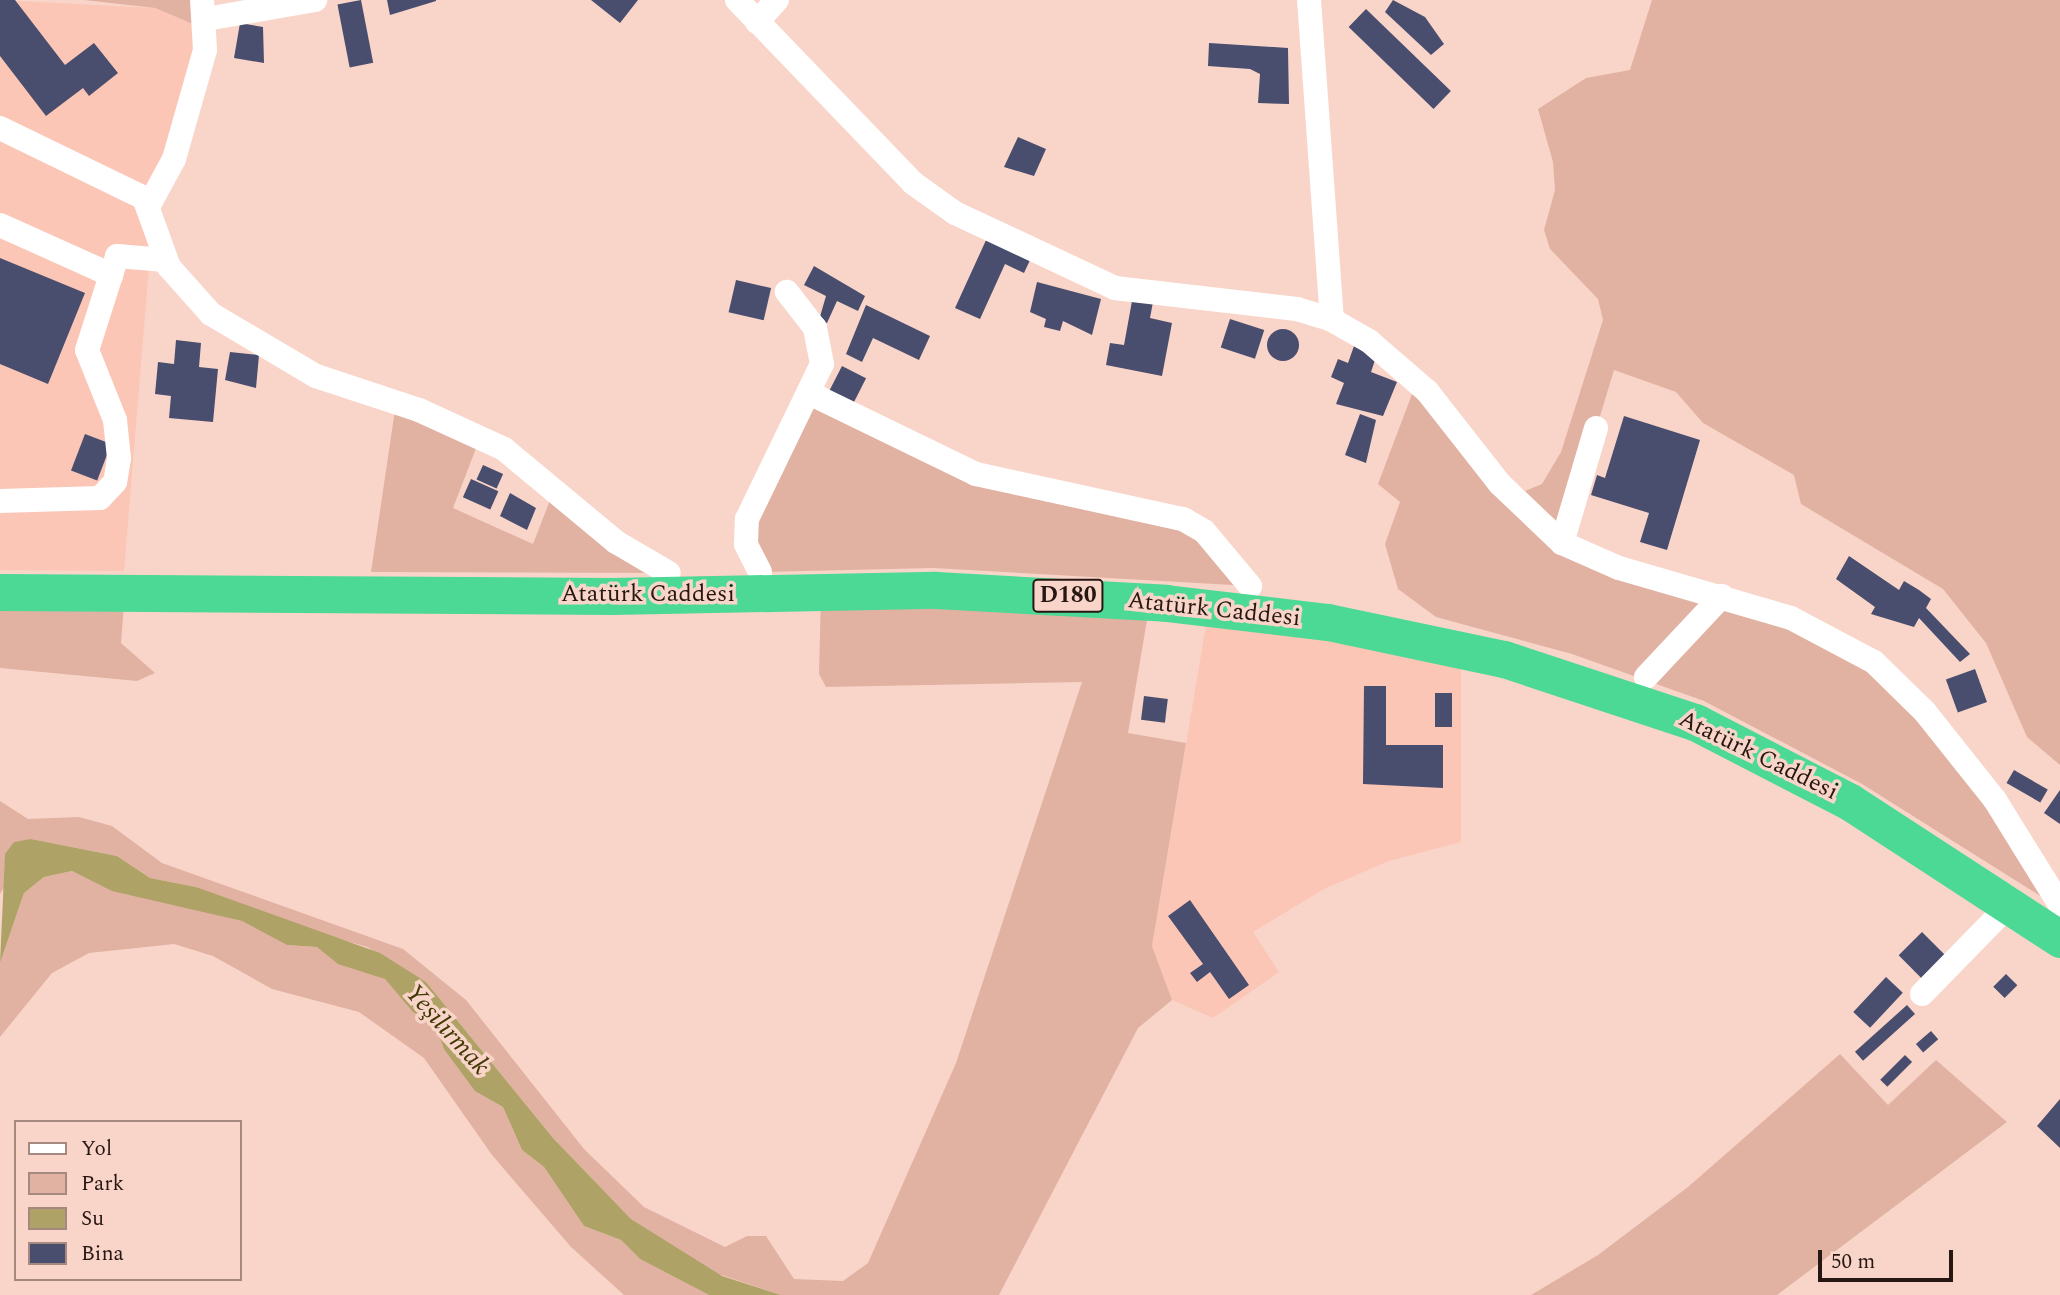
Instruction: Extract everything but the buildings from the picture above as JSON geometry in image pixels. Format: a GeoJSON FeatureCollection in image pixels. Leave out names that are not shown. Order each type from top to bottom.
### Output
{"type":"FeatureCollection","features":[{"type":"Feature","properties":{"kind":"highway","name":"Atatürk Caddesi"},"geometry":{"type":"LineString","coordinates":[[0,570],[669,573],[933,568],[1250,586],[1436,617],[1646,677],[1784,740],[2060,911]]}},
{"type":"Feature","properties":{"kind":"highway","name":"Atatürk Caddesi"},"geometry":{"type":"LineString","coordinates":[[0,592],[626,596],[936,590],[1158,602],[1328,622],[1504,659],[1695,722],[1850,802],[2060,939]]}},
{"type":"Feature","properties":{"kind":"street"},"geometry":{"type":"LineString","coordinates":[[149,205],[174,159],[205,50],[204,9],[314,0]]}},
{"type":"Feature","properties":{"kind":"street"},"geometry":{"type":"LineString","coordinates":[[737,0],[913,183],[955,213],[1115,288],[1297,309],[1332,320],[1369,341],[1427,391],[1500,484],[1562,543],[1619,568],[1722,596],[1823,632],[1897,682],[2024,839],[2060,905]]}},
{"type":"Feature","properties":{"kind":"street"},"geometry":{"type":"LineString","coordinates":[[757,22],[777,0]]}},
{"type":"Feature","properties":{"kind":"street"},"geometry":{"type":"LineString","coordinates":[[1309,0],[1332,320]]}},
{"type":"Feature","properties":{"kind":"street"},"geometry":{"type":"LineString","coordinates":[[0,128],[127,185],[149,205],[165,260],[197,302],[258,344],[316,376],[419,410],[504,449],[616,542],[669,573]]}},
{"type":"Feature","properties":{"kind":"street"},"geometry":{"type":"LineString","coordinates":[[0,225],[111,275]]}},
{"type":"Feature","properties":{"kind":"street"},"geometry":{"type":"LineString","coordinates":[[0,500],[86,500],[110,490],[118,433],[92,370],[87,339],[117,256],[165,260]]}},
{"type":"Feature","properties":{"kind":"street"},"geometry":{"type":"LineString","coordinates":[[760,572],[746,544],[747,519],[809,393],[821,348],[808,314],[788,292]]}},
{"type":"Feature","properties":{"kind":"street"},"geometry":{"type":"LineString","coordinates":[[809,393],[976,474],[1183,519],[1204,531],[1250,586]]}},
{"type":"Feature","properties":{"kind":"street"},"geometry":{"type":"LineString","coordinates":[[1562,543],[1596,428]]}},
{"type":"Feature","properties":{"kind":"street"},"geometry":{"type":"LineString","coordinates":[[1646,677],[1722,596]]}},
{"type":"Feature","properties":{"kind":"street"},"geometry":{"type":"LineString","coordinates":[[1922,994],[2010,904]]}},
{"type":"Feature","properties":{"kind":"shaded area"},"geometry":{"type":"Polygon","coordinates":[[[0,0],[154,8],[207,30],[153,218],[124,571],[0,570],[0,0]]]}},
{"type":"Feature","properties":{"kind":"shaded area"},"geometry":{"type":"Polygon","coordinates":[[[1209,607],[1461,648],[1461,842],[1389,861],[1324,889],[1253,932],[1279,972],[1213,1018],[1172,1000],[1152,946],[1209,607]]]}},
{"type":"Feature","properties":{"kind":"green space"},"geometry":{"type":"Polygon","coordinates":[[[84,0],[202,0],[207,30],[155,8],[84,0]]]}},
{"type":"Feature","properties":{"kind":"green space"},"geometry":{"type":"Polygon","coordinates":[[[1652,0],[2060,0],[2060,765],[2027,737],[1986,643],[1943,589],[1801,504],[1794,475],[1703,423],[1676,392],[1614,370],[1562,542],[1791,618],[1925,712],[2045,899],[1862,784],[1704,701],[1572,654],[1436,617],[1398,589],[1385,544],[1400,502],[1378,484],[1417,381],[1467,439],[1525,491],[1542,484],[1561,452],[1603,320],[1598,299],[1550,249],[1544,230],[1555,190],[1553,162],[1538,109],[1586,78],[1630,70],[1652,0]]]}},
{"type":"Feature","properties":{"kind":"green space"},"geometry":{"type":"Polygon","coordinates":[[[809,393],[923,453],[1183,519],[1250,586],[933,568],[760,572],[747,519],[809,393]]]}},
{"type":"Feature","properties":{"kind":"green space"},"geometry":{"type":"Polygon","coordinates":[[[396,403],[480,438],[453,508],[533,544],[554,490],[669,573],[371,572],[396,403]]]}},
{"type":"Feature","properties":{"kind":"green space"},"geometry":{"type":"Polygon","coordinates":[[[0,592],[125,592],[121,643],[155,673],[137,681],[0,668],[0,592]]]}},
{"type":"Feature","properties":{"kind":"green space"},"geometry":{"type":"Polygon","coordinates":[[[821,593],[1150,602],[1128,733],[1186,743],[1152,946],[1172,1000],[1138,1028],[999,1295],[781,1295],[715,1273],[631,1219],[553,1138],[426,982],[367,947],[288,924],[196,887],[150,878],[117,856],[31,839],[4,866],[7,883],[0,894],[0,801],[28,819],[79,817],[112,826],[162,863],[403,949],[466,1000],[584,1149],[644,1207],[725,1247],[747,1236],[766,1236],[794,1279],[843,1281],[868,1263],[956,1063],[1082,682],[826,687],[819,674],[821,593]]]}},
{"type":"Feature","properties":{"kind":"green space"},"geometry":{"type":"Polygon","coordinates":[[[72,871],[105,887],[242,921],[287,945],[317,947],[385,979],[414,1012],[435,1022],[476,1091],[503,1107],[522,1150],[544,1167],[584,1226],[621,1240],[640,1259],[709,1295],[624,1295],[571,1247],[492,1155],[424,1058],[359,1012],[272,989],[213,956],[174,944],[89,953],[52,973],[0,1037],[0,963],[24,893],[44,877],[72,871]]]}},
{"type":"Feature","properties":{"kind":"green space"},"geometry":{"type":"Polygon","coordinates":[[[1840,1054],[1888,1105],[1936,1060],[2007,1122],[1777,1295],[1531,1295],[1598,1255],[1688,1187],[1840,1054]]]}},
{"type":"Feature","properties":{"kind":"water","name":"Yeşilırmak"},"geometry":{"type":"Polygon","coordinates":[[[31,839],[117,856],[150,878],[196,887],[380,953],[426,982],[553,1138],[631,1219],[722,1276],[781,1295],[709,1295],[640,1259],[621,1240],[584,1226],[544,1167],[522,1150],[503,1107],[475,1091],[444,1049],[435,1023],[413,1012],[385,979],[338,964],[317,947],[287,945],[242,921],[112,891],[72,871],[44,877],[24,893],[0,963],[5,854],[14,842],[31,839]]]}}]}
